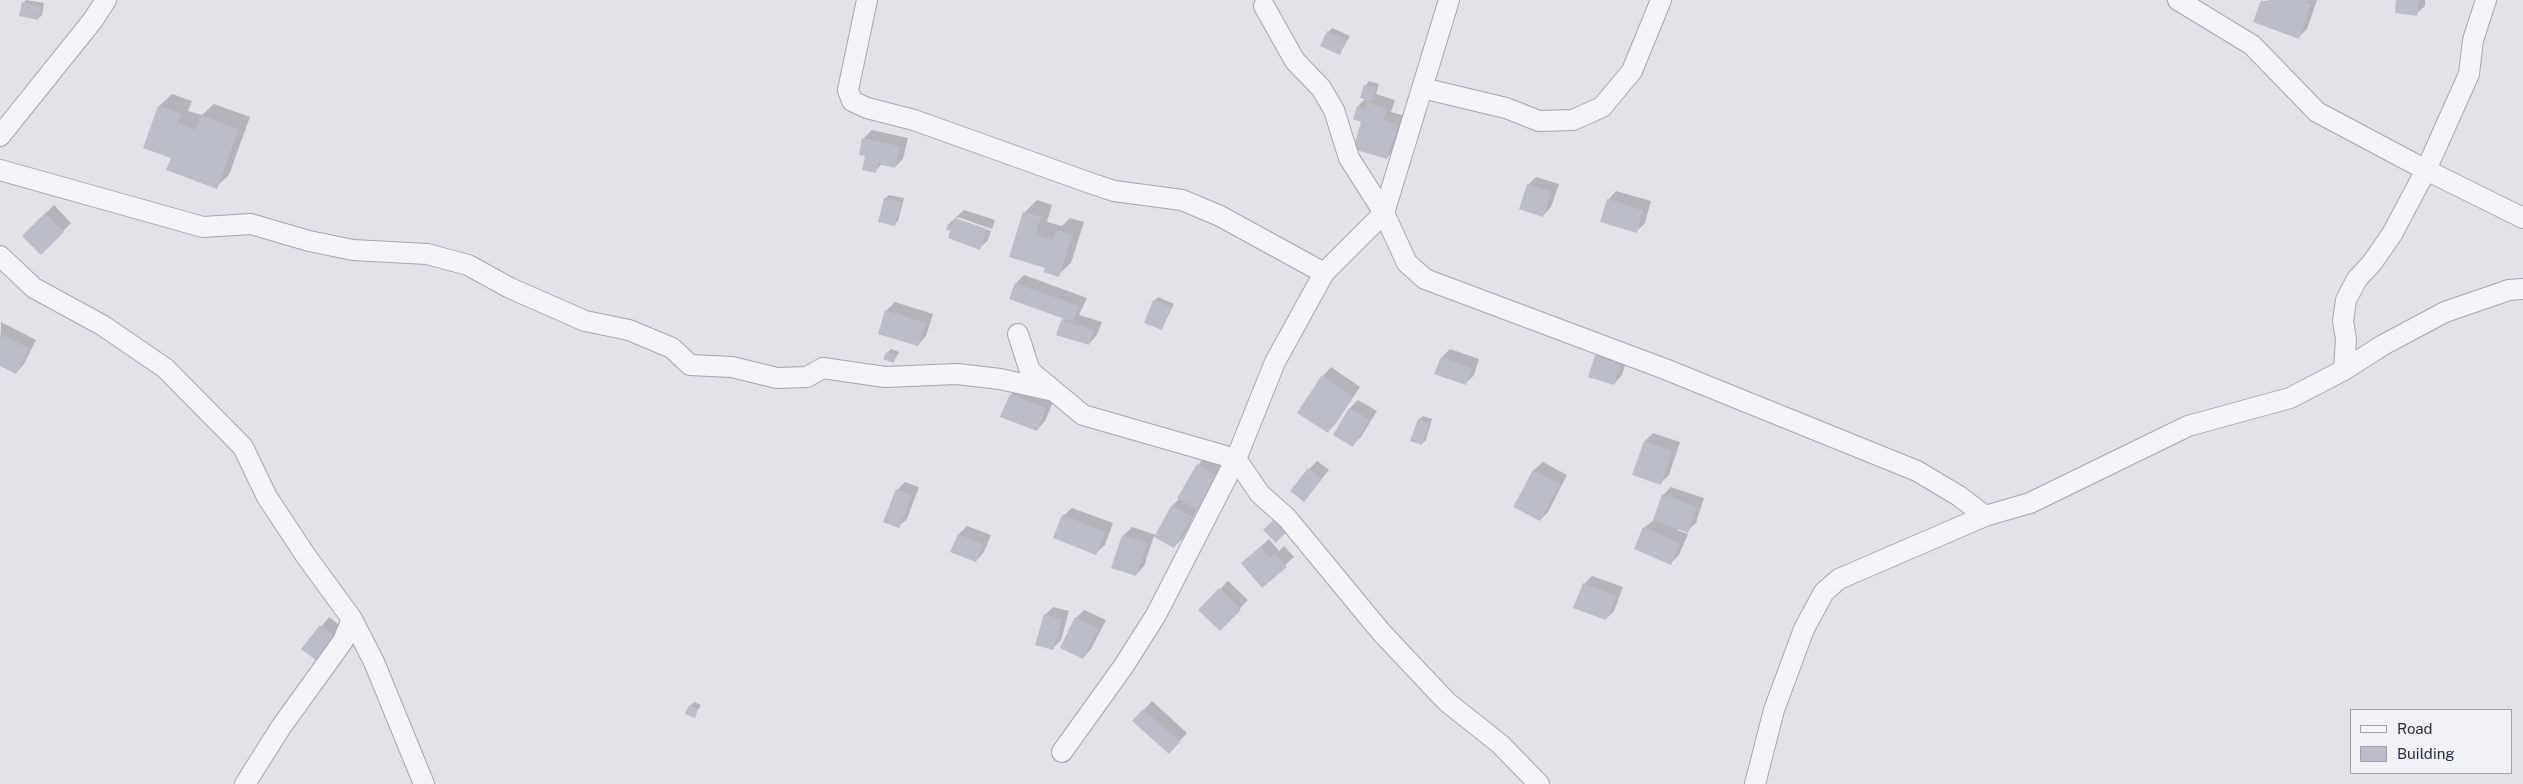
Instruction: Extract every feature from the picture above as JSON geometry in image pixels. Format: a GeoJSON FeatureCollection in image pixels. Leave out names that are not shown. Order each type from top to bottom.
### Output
{"type":"FeatureCollection","features":[{"type":"Feature","properties":{"kind":"street"},"geometry":{"type":"LineString","coordinates":[[0,136],[93,20],[106,0]]}},
{"type":"Feature","properties":{"kind":"street"},"geometry":{"type":"LineString","coordinates":[[867,0],[848,90],[852,101],[867,108],[914,120],[1114,191],[1182,200],[1220,216],[1324,273]]}},
{"type":"Feature","properties":{"kind":"street"},"geometry":{"type":"LineString","coordinates":[[1062,752],[1123,667],[1156,615],[1236,459],[1275,362],[1324,273],[1384,213],[1449,0]]}},
{"type":"Feature","properties":{"kind":"street"},"geometry":{"type":"LineString","coordinates":[[1422,88],[1506,108],[1539,121],[1573,120],[1602,107],[1632,71],[1661,0]]}},
{"type":"Feature","properties":{"kind":"street"},"geometry":{"type":"LineString","coordinates":[[2178,0],[2252,45],[2317,112],[2426,170],[2523,218]]}},
{"type":"Feature","properties":{"kind":"street"},"geometry":{"type":"LineString","coordinates":[[2344,370],[2346,339],[2343,321],[2346,300],[2358,279],[2372,263],[2392,234],[2426,170],[2469,74],[2473,40],[2486,0]]}},
{"type":"Feature","properties":{"kind":"street"},"geometry":{"type":"LineString","coordinates":[[1264,6],[1294,61],[1321,88],[1330,102],[1349,158],[1384,213],[1407,263],[1425,279],[1665,369],[1918,471],[1959,496],[1985,516]]}},
{"type":"Feature","properties":{"kind":"street"},"geometry":{"type":"LineString","coordinates":[[0,170],[203,226],[251,224],[309,241],[353,250],[427,254],[468,266],[510,288],[584,321],[629,330],[672,348],[690,365],[732,367],[777,378],[807,377],[823,368],[885,377],[957,374],[1000,379],[1054,391]]}},
{"type":"Feature","properties":{"kind":"street"},"geometry":{"type":"LineString","coordinates":[[0,256],[34,288],[102,325],[165,368],[243,447],[266,496],[306,556],[352,618],[374,662],[424,784]]}},
{"type":"Feature","properties":{"kind":"street"},"geometry":{"type":"LineString","coordinates":[[1755,784],[1774,710],[1804,630],[1824,592],[1838,579],[1985,516],[2030,503],[2188,426],[2290,398],[2344,370],[2383,345],[2444,312],[2509,290],[2523,290]]}},
{"type":"Feature","properties":{"kind":"street"},"geometry":{"type":"LineString","coordinates":[[1018,334],[1030,371],[1083,414],[1236,459],[1260,494],[1288,518],[1381,632],[1447,702],[1500,744],[1538,784]]}},
{"type":"Feature","properties":{"kind":"street"},"geometry":{"type":"LineString","coordinates":[[246,784],[281,728],[343,641],[352,618]]}},
{"type":"Feature","properties":{"kind":"building"},"geometry":{"type":"Polygon","coordinates":[[[2261,0],[2267,3],[2268,0],[2300,0],[2311,4],[2299,39],[2253,22],[2261,0]]]}},
{"type":"Feature","properties":{"kind":"building"},"geometry":{"type":"Polygon","coordinates":[[[2396,0],[2419,0],[2417,16],[2395,13],[2396,0]]]}},
{"type":"Feature","properties":{"kind":"building"},"geometry":{"type":"Polygon","coordinates":[[[22,2],[41,7],[38,20],[19,16],[22,2]]]}},
{"type":"Feature","properties":{"kind":"building"},"geometry":{"type":"Polygon","coordinates":[[[1327,31],[1347,40],[1340,55],[1320,46],[1327,31]]]}},
{"type":"Feature","properties":{"kind":"building"},"geometry":{"type":"Polygon","coordinates":[[[1364,85],[1376,88],[1372,101],[1360,98],[1364,85]]]}},
{"type":"Feature","properties":{"kind":"building"},"geometry":{"type":"Polygon","coordinates":[[[1367,102],[1387,109],[1383,120],[1398,125],[1387,159],[1353,149],[1361,122],[1353,119],[1357,106],[1365,109],[1367,102]]]}},
{"type":"Feature","properties":{"kind":"building"},"geometry":{"type":"Polygon","coordinates":[[[158,106],[181,114],[177,123],[195,130],[200,115],[239,129],[217,189],[166,170],[171,158],[143,148],[158,106]]]}},
{"type":"Feature","properties":{"kind":"building"},"geometry":{"type":"Polygon","coordinates":[[[862,138],[900,146],[895,168],[878,164],[876,173],[862,170],[865,156],[859,155],[862,138]]]}},
{"type":"Feature","properties":{"kind":"building"},"geometry":{"type":"Polygon","coordinates":[[[1527,184],[1551,192],[1543,217],[1519,209],[1527,184]]]}},
{"type":"Feature","properties":{"kind":"building"},"geometry":{"type":"Polygon","coordinates":[[[884,198],[901,202],[895,226],[878,222],[884,198]]]}},
{"type":"Feature","properties":{"kind":"building"},"geometry":{"type":"Polygon","coordinates":[[[1607,199],[1643,210],[1637,233],[1600,222],[1607,199]]]}},
{"type":"Feature","properties":{"kind":"building"},"geometry":{"type":"Polygon","coordinates":[[[1023,212],[1041,217],[1035,234],[1053,240],[1056,230],[1072,235],[1059,277],[1043,272],[1045,268],[1009,257],[1023,212]]]}},
{"type":"Feature","properties":{"kind":"building"},"geometry":{"type":"Polygon","coordinates":[[[45,213],[64,232],[41,255],[22,236],[45,213]]]}},
{"type":"Feature","properties":{"kind":"building"},"geometry":{"type":"Polygon","coordinates":[[[955,218],[987,229],[980,250],[948,238],[950,231],[946,230],[948,224],[952,225],[955,218]]]}},
{"type":"Feature","properties":{"kind":"building"},"geometry":{"type":"Polygon","coordinates":[[[1015,283],[1079,306],[1073,322],[1009,299],[1015,283]]]}},
{"type":"Feature","properties":{"kind":"building"},"geometry":{"type":"Polygon","coordinates":[[[1153,300],[1171,307],[1162,330],[1144,323],[1153,300]]]}},
{"type":"Feature","properties":{"kind":"building"},"geometry":{"type":"Polygon","coordinates":[[[885,310],[926,323],[918,346],[878,334],[885,310]]]}},
{"type":"Feature","properties":{"kind":"building"},"geometry":{"type":"Polygon","coordinates":[[[1061,320],[1094,330],[1089,345],[1056,335],[1061,320]]]}},
{"type":"Feature","properties":{"kind":"building"},"geometry":{"type":"Polygon","coordinates":[[[0,334],[29,348],[16,374],[0,366],[0,334]]]}},
{"type":"Feature","properties":{"kind":"building"},"geometry":{"type":"Polygon","coordinates":[[[886,352],[896,355],[894,363],[883,359],[886,352]]]}},
{"type":"Feature","properties":{"kind":"building"},"geometry":{"type":"Polygon","coordinates":[[[1595,355],[1621,363],[1614,385],[1588,377],[1595,355]]]}},
{"type":"Feature","properties":{"kind":"building"},"geometry":{"type":"Polygon","coordinates":[[[1441,357],[1472,368],[1466,385],[1434,374],[1441,357]]]}},
{"type":"Feature","properties":{"kind":"building"},"geometry":{"type":"Polygon","coordinates":[[[1322,375],[1353,396],[1328,433],[1297,413],[1322,375]]]}},
{"type":"Feature","properties":{"kind":"building"},"geometry":{"type":"Polygon","coordinates":[[[1010,394],[1046,408],[1037,431],[1000,417],[1010,394]]]}},
{"type":"Feature","properties":{"kind":"building"},"geometry":{"type":"Polygon","coordinates":[[[1349,408],[1369,420],[1353,447],[1333,435],[1349,408]]]}},
{"type":"Feature","properties":{"kind":"building"},"geometry":{"type":"Polygon","coordinates":[[[1418,419],[1429,423],[1422,445],[1410,441],[1418,419]]]}},
{"type":"Feature","properties":{"kind":"building"},"geometry":{"type":"Polygon","coordinates":[[[1644,441],[1672,450],[1661,485],[1632,475],[1644,441]]]}},
{"type":"Feature","properties":{"kind":"building"},"geometry":{"type":"Polygon","coordinates":[[[1197,464],[1218,477],[1198,510],[1177,498],[1197,464]]]}},
{"type":"Feature","properties":{"kind":"building"},"geometry":{"type":"Polygon","coordinates":[[[1308,468],[1322,479],[1304,502],[1290,491],[1308,468]]]}},
{"type":"Feature","properties":{"kind":"building"},"geometry":{"type":"Polygon","coordinates":[[[1533,470],[1560,484],[1540,521],[1513,507],[1533,470]]]}},
{"type":"Feature","properties":{"kind":"building"},"geometry":{"type":"Polygon","coordinates":[[[896,489],[912,495],[899,528],[883,522],[896,489]]]}},
{"type":"Feature","properties":{"kind":"building"},"geometry":{"type":"Polygon","coordinates":[[[1662,494],[1697,507],[1688,533],[1653,520],[1662,494]]]}},
{"type":"Feature","properties":{"kind":"building"},"geometry":{"type":"Polygon","coordinates":[[[1171,506],[1192,517],[1174,548],[1154,537],[1171,506]]]}},
{"type":"Feature","properties":{"kind":"building"},"geometry":{"type":"Polygon","coordinates":[[[1062,515],[1105,532],[1096,555],[1053,538],[1062,515]]]}},
{"type":"Feature","properties":{"kind":"building"},"geometry":{"type":"Polygon","coordinates":[[[1276,517],[1289,529],[1276,543],[1263,530],[1276,517]]]}},
{"type":"Feature","properties":{"kind":"building"},"geometry":{"type":"Polygon","coordinates":[[[1643,527],[1680,543],[1671,565],[1634,549],[1643,527]]]}},
{"type":"Feature","properties":{"kind":"building"},"geometry":{"type":"Polygon","coordinates":[[[958,534],[983,544],[976,562],[950,552],[958,534]]]}},
{"type":"Feature","properties":{"kind":"building"},"geometry":{"type":"Polygon","coordinates":[[[1122,535],[1147,543],[1136,576],[1111,568],[1122,535]]]}},
{"type":"Feature","properties":{"kind":"building"},"geometry":{"type":"Polygon","coordinates":[[[1260,547],[1270,558],[1275,553],[1287,567],[1262,588],[1241,563],[1260,547]]]}},
{"type":"Feature","properties":{"kind":"building"},"geometry":{"type":"Polygon","coordinates":[[[1583,583],[1616,596],[1606,620],[1573,608],[1583,583]]]}},
{"type":"Feature","properties":{"kind":"building"},"geometry":{"type":"Polygon","coordinates":[[[1219,588],[1241,610],[1220,631],[1198,610],[1219,588]]]}},
{"type":"Feature","properties":{"kind":"building"},"geometry":{"type":"Polygon","coordinates":[[[1044,614],[1062,620],[1053,650],[1035,645],[1044,614]]]}},
{"type":"Feature","properties":{"kind":"building"},"geometry":{"type":"Polygon","coordinates":[[[1075,617],[1098,629],[1083,659],[1060,648],[1075,617]]]}},
{"type":"Feature","properties":{"kind":"building"},"geometry":{"type":"Polygon","coordinates":[[[320,625],[336,637],[317,661],[301,649],[320,625]]]}},
{"type":"Feature","properties":{"kind":"building"},"geometry":{"type":"Polygon","coordinates":[[[689,705],[698,709],[695,718],[685,714],[689,705]]]}},
{"type":"Feature","properties":{"kind":"building"},"geometry":{"type":"Polygon","coordinates":[[[1143,709],[1180,742],[1169,754],[1132,721],[1143,709]]]}}]}
